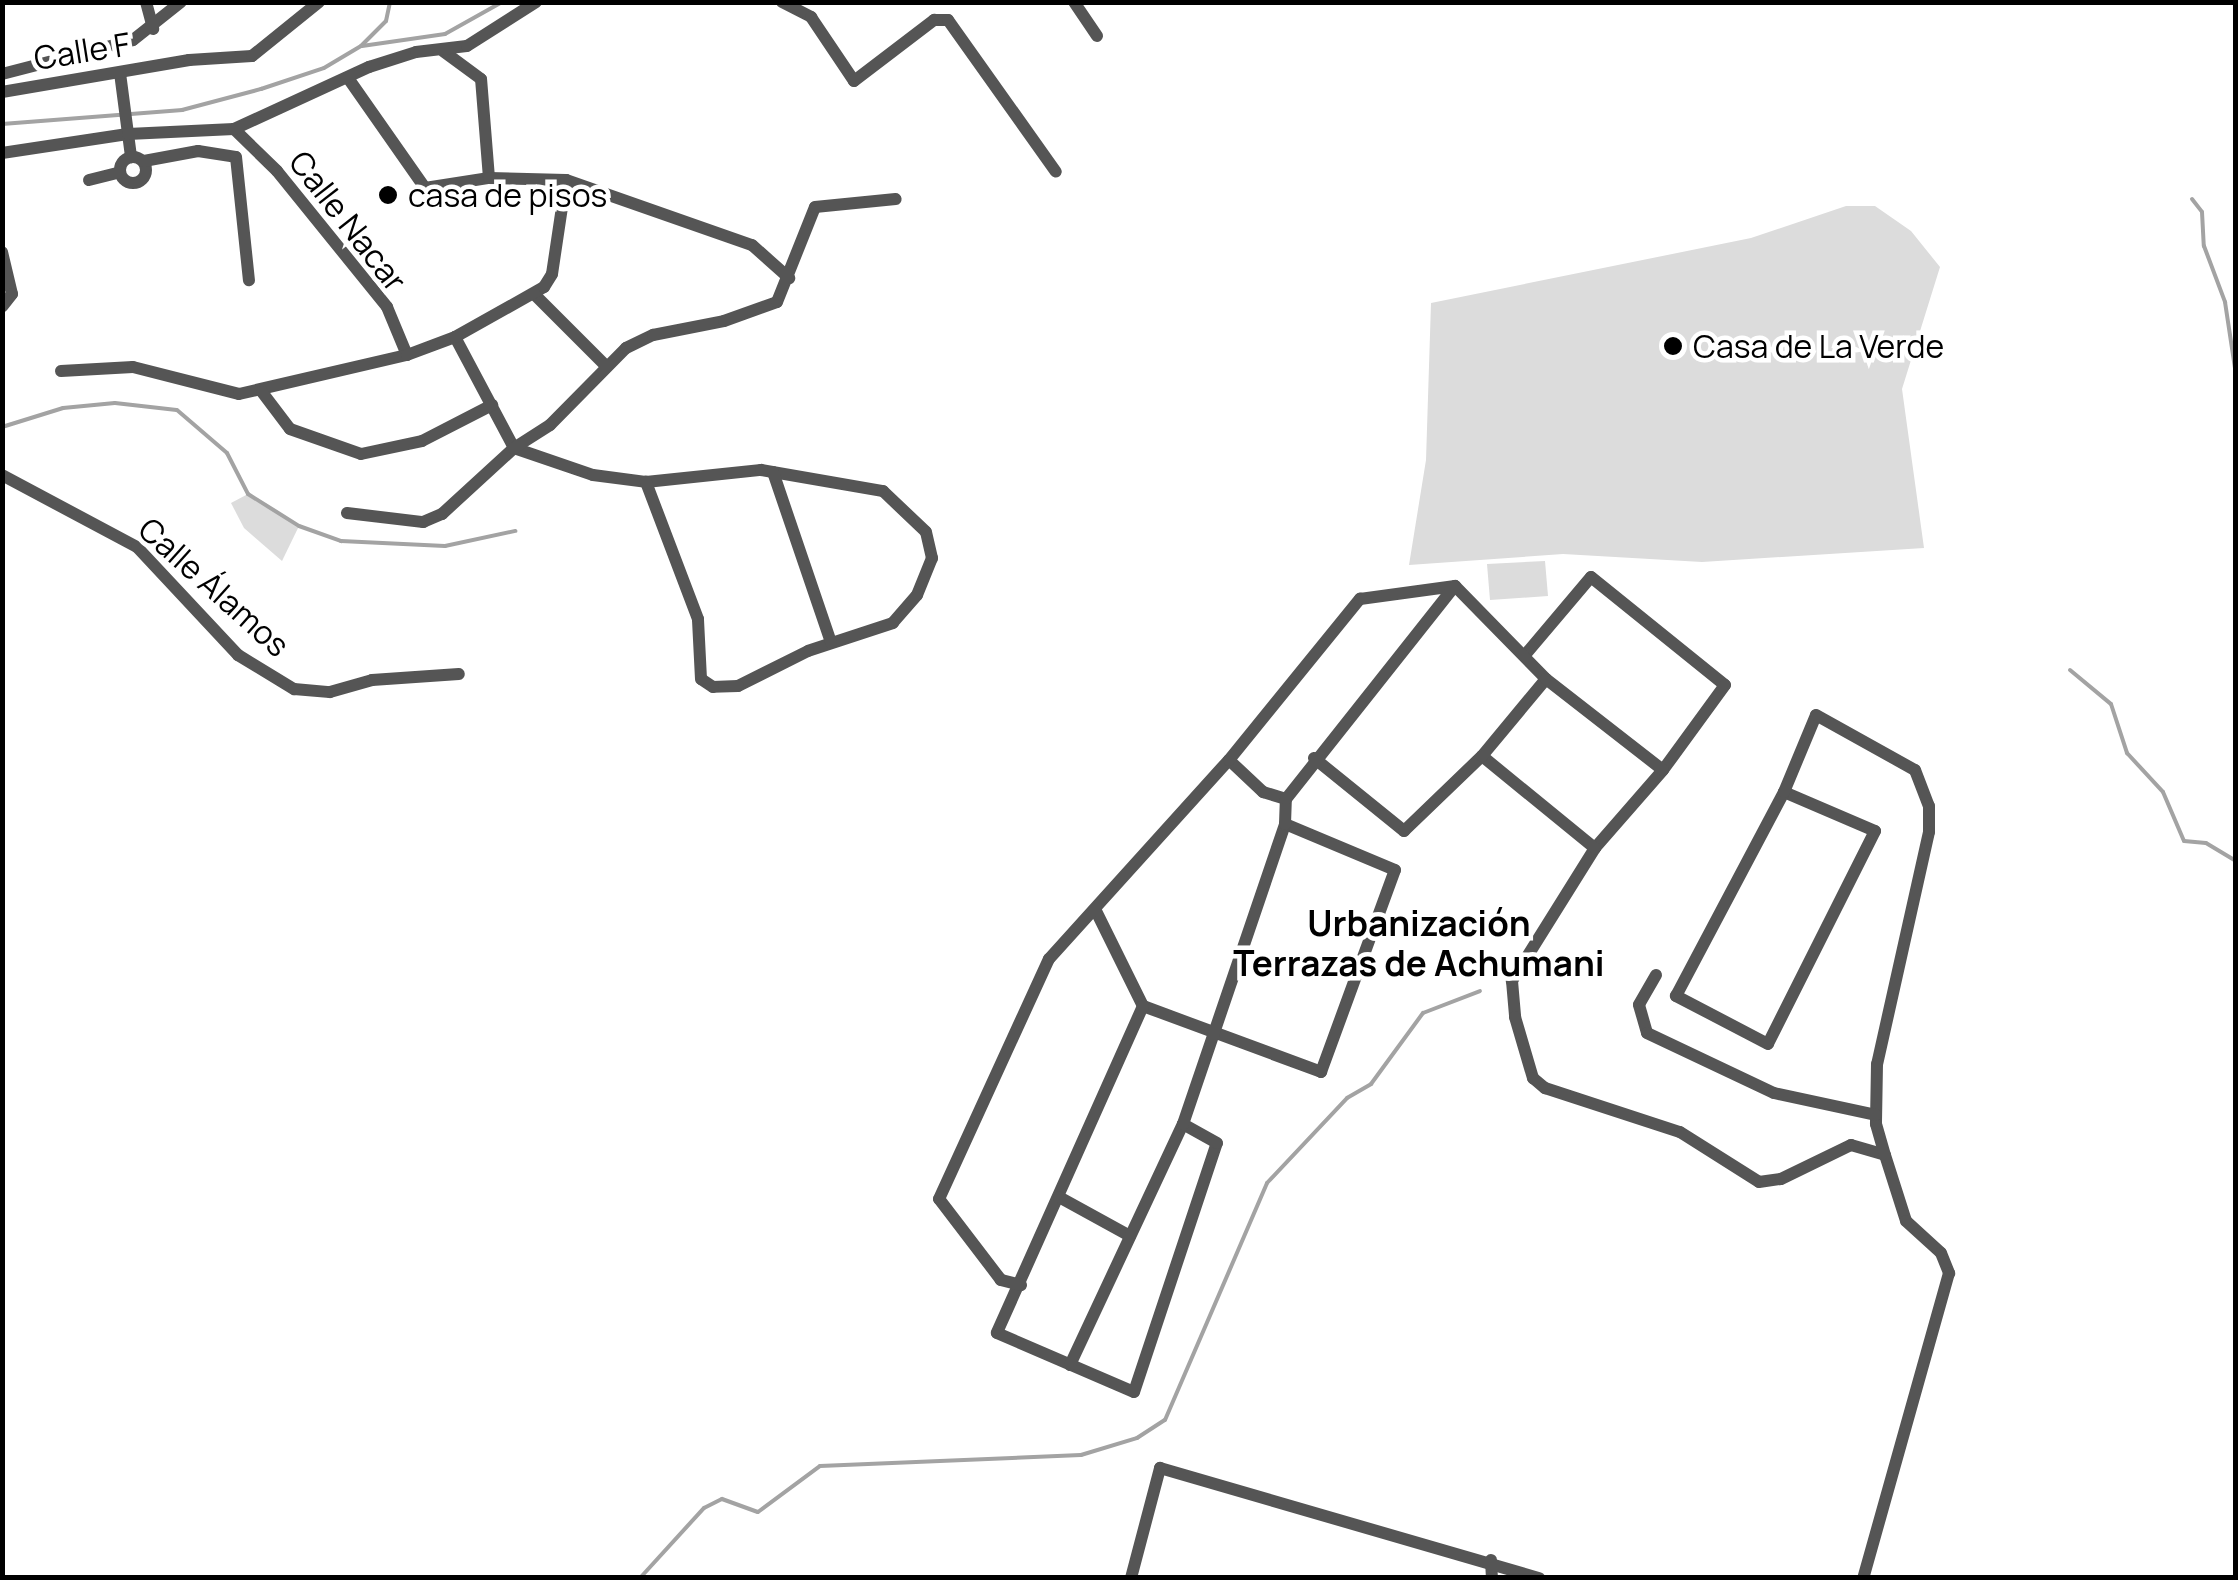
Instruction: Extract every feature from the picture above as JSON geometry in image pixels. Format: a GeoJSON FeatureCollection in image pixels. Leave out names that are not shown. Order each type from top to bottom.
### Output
{"type":"FeatureCollection","features":[{"type":"Feature","properties":{"kind":"street"},"geometry":{"type":"LineString","coordinates":[[146,2],[153,29]]}},
{"type":"Feature","properties":{"kind":"street"},"geometry":{"type":"LineString","coordinates":[[2,74],[110,48],[153,29],[181,2]]}},
{"type":"Feature","properties":{"kind":"street","name":"Calle F"},"geometry":{"type":"LineString","coordinates":[[2,92],[170,64],[252,56],[319,2]]}},
{"type":"Feature","properties":{"kind":"street"},"geometry":{"type":"LineString","coordinates":[[2,153],[128,132],[234,129],[403,56],[467,46],[536,2]]}},
{"type":"Feature","properties":{"kind":"street"},"geometry":{"type":"LineString","coordinates":[[782,2],[811,17],[854,81],[934,20],[948,20],[1056,172]]}},
{"type":"Feature","properties":{"kind":"street"},"geometry":{"type":"LineString","coordinates":[[1074,2],[1097,36]]}},
{"type":"Feature","properties":{"kind":"street"},"geometry":{"type":"LineString","coordinates":[[442,51],[481,80],[489,178]]}},
{"type":"Feature","properties":{"kind":"street"},"geometry":{"type":"LineString","coordinates":[[120,73],[128,132],[142,180],[129,182],[120,172]]}},
{"type":"Feature","properties":{"kind":"street"},"geometry":{"type":"LineString","coordinates":[[348,78],[424,188],[489,178],[566,180],[752,245],[790,278]]}},
{"type":"Feature","properties":{"kind":"street","name":"Calle Nacar"},"geometry":{"type":"LineString","coordinates":[[234,129],[277,171],[387,308],[406,355]]}},
{"type":"Feature","properties":{"kind":"street"},"geometry":{"type":"LineString","coordinates":[[89,180],[120,172],[137,159],[198,151],[236,157],[249,280]]}},
{"type":"Feature","properties":{"kind":"street"},"geometry":{"type":"LineString","coordinates":[[61,371],[134,367],[224,394],[262,392],[406,355],[456,336],[535,295],[552,274],[566,180]]}},
{"type":"Feature","properties":{"kind":"street"},"geometry":{"type":"LineString","coordinates":[[347,513],[423,522],[455,504],[514,448],[550,425],[605,365],[652,335],[724,321],[777,302],[790,278],[804,222],[815,207],[896,199]]}},
{"type":"Feature","properties":{"kind":"street"},"geometry":{"type":"LineString","coordinates":[[2,252],[12,294],[2,307]]}},
{"type":"Feature","properties":{"kind":"street"},"geometry":{"type":"LineString","coordinates":[[535,295],[605,365]]}},
{"type":"Feature","properties":{"kind":"street"},"geometry":{"type":"LineString","coordinates":[[456,336],[514,448],[593,475],[646,482],[773,472],[883,492],[926,532],[932,558],[917,595],[893,624],[831,642],[738,686],[713,688],[701,679],[698,619],[646,482]]}},
{"type":"Feature","properties":{"kind":"street"},"geometry":{"type":"LineString","coordinates":[[262,392],[290,429],[361,454],[422,441],[492,405]]}},
{"type":"Feature","properties":{"kind":"street"},"geometry":{"type":"LineString","coordinates":[[773,472],[831,642]]}},
{"type":"Feature","properties":{"kind":"street","name":"Calle Álamos"},"geometry":{"type":"LineString","coordinates":[[2,475],[137,547],[238,655],[294,689],[330,692],[372,680],[448,680],[459,674]]}},
{"type":"Feature","properties":{"kind":"street"},"geometry":{"type":"LineString","coordinates":[[1525,655],[1592,576],[1724,685],[1664,770],[1595,848],[1512,981],[1522,1053],[1532,1078],[1544,1088],[1680,1132],[1759,1182],[1781,1180],[1851,1145],[1885,1155]]}},
{"type":"Feature","properties":{"kind":"street"},"geometry":{"type":"LineString","coordinates":[[1455,586],[1546,679],[1664,770]]}},
{"type":"Feature","properties":{"kind":"street"},"geometry":{"type":"LineString","coordinates":[[1070,1364],[1183,1124],[1209,1036],[1285,824],[1286,798],[1314,758],[1455,586]]}},
{"type":"Feature","properties":{"kind":"street"},"geometry":{"type":"LineString","coordinates":[[1021,1285],[1001,1280],[938,1199],[1049,959],[1229,760],[1360,599],[1455,586]]}},
{"type":"Feature","properties":{"kind":"street"},"geometry":{"type":"LineString","coordinates":[[1314,758],[1404,831],[1482,756],[1546,679]]}},
{"type":"Feature","properties":{"kind":"street"},"geometry":{"type":"LineString","coordinates":[[1784,792],[1874,831],[1768,1044],[1676,996],[1784,792],[1816,715],[1915,770],[1929,806],[1929,832],[1877,1064],[1876,1114],[1906,1221],[1941,1252],[1950,1284],[1863,1578]]}},
{"type":"Feature","properties":{"kind":"street"},"geometry":{"type":"LineString","coordinates":[[1482,756],[1595,848]]}},
{"type":"Feature","properties":{"kind":"street"},"geometry":{"type":"LineString","coordinates":[[1229,760],[1262,792],[1286,798]]}},
{"type":"Feature","properties":{"kind":"street"},"geometry":{"type":"LineString","coordinates":[[1096,911],[1143,1006],[1209,1036],[1321,1072],[1395,870],[1285,824]]}},
{"type":"Feature","properties":{"kind":"street"},"geometry":{"type":"LineString","coordinates":[[1656,975],[1639,1004],[1646,1032],[1774,1093],[1876,1114]]}},
{"type":"Feature","properties":{"kind":"street"},"geometry":{"type":"LineString","coordinates":[[1143,1006],[997,1334],[1134,1392],[1217,1143],[1183,1124]]}},
{"type":"Feature","properties":{"kind":"street"},"geometry":{"type":"LineString","coordinates":[[1059,1197],[1130,1236]]}},
{"type":"Feature","properties":{"kind":"street"},"geometry":{"type":"LineString","coordinates":[[1131,1578],[1160,1468],[1491,1560],[1539,1578]]}},
{"type":"Feature","properties":{"kind":"street"},"geometry":{"type":"LineString","coordinates":[[1491,1560],[1492,1578]]}},
{"type":"Feature","properties":{"kind":"shaded area","name":"Casa de La Verde"},"geometry":{"type":"Polygon","coordinates":[[[1846,206],[1875,206],[1911,231],[1940,267],[1902,389],[1924,548],[1702,562],[1563,554],[1409,565],[1426,460],[1431,303],[1751,238],[1846,206]]]}},
{"type":"Feature","properties":{"kind":"shaded area"},"geometry":{"type":"Polygon","coordinates":[[[248,494],[299,526],[282,561],[244,528],[231,503],[248,494]]]}},
{"type":"Feature","properties":{"kind":"shaded area"},"geometry":{"type":"Polygon","coordinates":[[[1545,561],[1548,596],[1490,600],[1487,564],[1545,561]]]}},
{"type":"Feature","properties":{"kind":"waterway"},"geometry":{"type":"LineString","coordinates":[[2,124],[182,110],[261,89],[324,68],[361,46],[386,21],[390,2]]}},
{"type":"Feature","properties":{"kind":"waterway"},"geometry":{"type":"LineString","coordinates":[[362,46],[445,34],[502,2]]}},
{"type":"Feature","properties":{"kind":"waterway"},"geometry":{"type":"LineString","coordinates":[[2192,199],[2202,212],[2204,246],[2225,302],[2236,375]]}},
{"type":"Feature","properties":{"kind":"waterway"},"geometry":{"type":"LineString","coordinates":[[2,427],[63,408],[115,403],[177,410],[227,453],[248,494],[299,526],[341,541],[445,546],[515,531]]}},
{"type":"Feature","properties":{"kind":"waterway"},"geometry":{"type":"LineString","coordinates":[[2070,670],[2111,704],[2127,753],[2163,792],[2184,841],[2206,843],[2236,861]]}},
{"type":"Feature","properties":{"kind":"waterway"},"geometry":{"type":"LineString","coordinates":[[640,1578],[704,1508],[722,1499],[758,1512],[820,1466],[1081,1455],[1137,1438],[1165,1420],[1267,1183],[1347,1098],[1371,1084],[1423,1013],[1480,991]]}},
{"type":"Feature","properties":{"kind":"place","name":"casa de pisos"},"geometry":{"type":"Point","coordinates":[388,195]}},
{"type":"Feature","properties":{"kind":"place","name":"Casa de La Verde"},"geometry":{"type":"Point","coordinates":[1673,346]}},
{"type":"Feature","properties":{"kind":"district","name":"Urbanización Terrazas de Achumani"},"geometry":{"type":"Point","coordinates":[1419,943]}}]}
